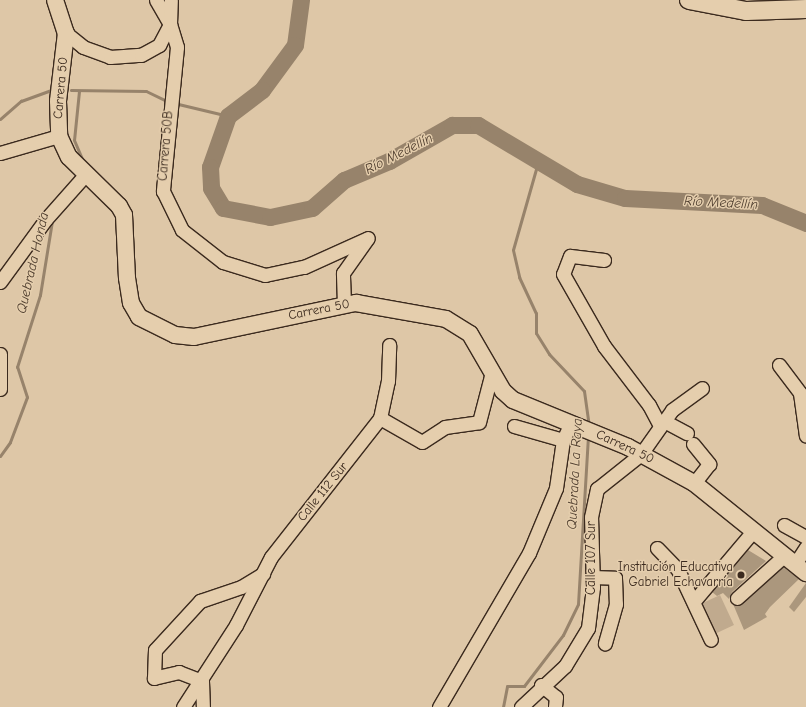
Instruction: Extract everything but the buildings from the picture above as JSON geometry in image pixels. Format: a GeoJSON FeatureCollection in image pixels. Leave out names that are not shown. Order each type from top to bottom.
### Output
{"type":"FeatureCollection","features":[{"type":"Feature","properties":{"kind":"highway"},"geometry":{"type":"LineString","coordinates":[[689,0],[746,11],[806,9]]}},
{"type":"Feature","properties":{"kind":"main road","name":"Carrera 50"},"geometry":{"type":"LineString","coordinates":[[55,0],[66,33],[58,101],[59,136],[69,157],[120,206],[124,215],[131,303],[139,317],[157,328],[194,337],[344,304],[371,304],[432,314],[460,325],[482,350],[503,392],[512,400],[589,430],[641,454],[694,483],[795,564]]}},
{"type":"Feature","properties":{"kind":"street","name":"Carrera 50B"},"geometry":{"type":"LineString","coordinates":[[156,0],[170,24],[177,47],[163,191],[182,230],[223,262],[265,275],[304,266],[368,238],[343,273],[344,304]]}},
{"type":"Feature","properties":{"kind":"street"},"geometry":{"type":"LineString","coordinates":[[66,33],[94,52],[110,57],[141,55],[159,45],[170,24],[171,0]]}},
{"type":"Feature","properties":{"kind":"street"},"geometry":{"type":"LineString","coordinates":[[0,152],[59,136]]}},
{"type":"Feature","properties":{"kind":"street"},"geometry":{"type":"LineString","coordinates":[[0,282],[46,218],[86,174]]}},
{"type":"Feature","properties":{"kind":"street"},"geometry":{"type":"LineString","coordinates":[[604,260],[570,256],[563,274],[600,340],[662,424],[690,439],[710,464],[694,483]]}},
{"type":"Feature","properties":{"kind":"street"},"geometry":{"type":"LineString","coordinates":[[389,345],[388,381],[380,418],[422,442],[445,427],[479,422],[492,372]]}},
{"type":"Feature","properties":{"kind":"street"},"geometry":{"type":"LineString","coordinates":[[0,354],[0,389]]}},
{"type":"Feature","properties":{"kind":"street"},"geometry":{"type":"LineString","coordinates":[[779,365],[800,393],[806,436]]}},
{"type":"Feature","properties":{"kind":"street","name":"Calle 107 Sur"},"geometry":{"type":"LineString","coordinates":[[521,707],[541,685],[564,666],[588,628],[592,577],[590,538],[597,490],[641,454],[662,424],[679,404],[702,388]]}},
{"type":"Feature","properties":{"kind":"street","name":"Calle 112 Sur"},"geometry":{"type":"LineString","coordinates":[[183,707],[202,680],[272,557],[380,418]]}},
{"type":"Feature","properties":{"kind":"street"},"geometry":{"type":"LineString","coordinates":[[439,707],[529,553],[556,488],[563,440],[571,424]]}},
{"type":"Feature","properties":{"kind":"street"},"geometry":{"type":"LineString","coordinates":[[514,426],[563,440]]}},
{"type":"Feature","properties":{"kind":"street"},"geometry":{"type":"LineString","coordinates":[[784,525],[806,537]]}},
{"type":"Feature","properties":{"kind":"street"},"geometry":{"type":"LineString","coordinates":[[694,601],[754,530]]}},
{"type":"Feature","properties":{"kind":"street"},"geometry":{"type":"LineString","coordinates":[[737,598],[795,564],[806,547]]}},
{"type":"Feature","properties":{"kind":"street"},"geometry":{"type":"LineString","coordinates":[[657,548],[675,565],[694,601],[711,640]]}},
{"type":"Feature","properties":{"kind":"street"},"geometry":{"type":"LineString","coordinates":[[204,707],[202,680],[179,672],[154,678],[155,650],[200,601],[241,587],[263,574]]}},
{"type":"Feature","properties":{"kind":"street"},"geometry":{"type":"LineString","coordinates":[[592,577],[615,578],[616,604],[605,643]]}},
{"type":"Feature","properties":{"kind":"street"},"geometry":{"type":"LineString","coordinates":[[541,685],[556,697],[555,707]]}},
{"type":"Feature","properties":{"kind":"shaded area"},"geometry":{"type":"Polygon","coordinates":[[[720,595],[734,625],[713,635],[699,605],[720,595]]]}},
{"type":"Feature","properties":{"kind":"waterway","name":"Río Medellín"},"geometry":{"type":"LineString","coordinates":[[301,0],[295,45],[262,90],[228,116],[210,167],[211,188],[223,208],[270,217],[312,208],[344,180],[389,161],[452,125],[478,125],[577,184],[625,198],[762,205],[806,223]]}},
{"type":"Feature","properties":{"kind":"waterway"},"geometry":{"type":"LineString","coordinates":[[0,119],[21,101],[54,89]]}},
{"type":"Feature","properties":{"kind":"waterway"},"geometry":{"type":"LineString","coordinates":[[71,90],[146,91],[169,102]]}},
{"type":"Feature","properties":{"kind":"waterway","name":"Quebrada Honda"},"geometry":{"type":"LineString","coordinates":[[79,91],[74,140],[83,161]]}},
{"type":"Feature","properties":{"kind":"waterway"},"geometry":{"type":"LineString","coordinates":[[174,103],[228,116]]}},
{"type":"Feature","properties":{"kind":"waterway","name":"Quebrada La Raya"},"geometry":{"type":"LineString","coordinates":[[538,162],[513,250],[519,277],[536,313],[536,333],[549,354],[584,391],[589,425]]}},
{"type":"Feature","properties":{"kind":"waterway","name":"Quebrada Honda"},"geometry":{"type":"LineString","coordinates":[[0,456],[10,442],[27,397],[17,367],[40,295],[52,221]]}},
{"type":"Feature","properties":{"kind":"waterway","name":"Quebrada La Raya"},"geometry":{"type":"LineString","coordinates":[[503,707],[507,686],[524,686],[563,635],[578,604],[588,437]]}},
{"type":"Feature","properties":{"kind":"place","name":"Institución Educativa Gabriel Echavarría"},"geometry":{"type":"Point","coordinates":[741,575]}}]}
